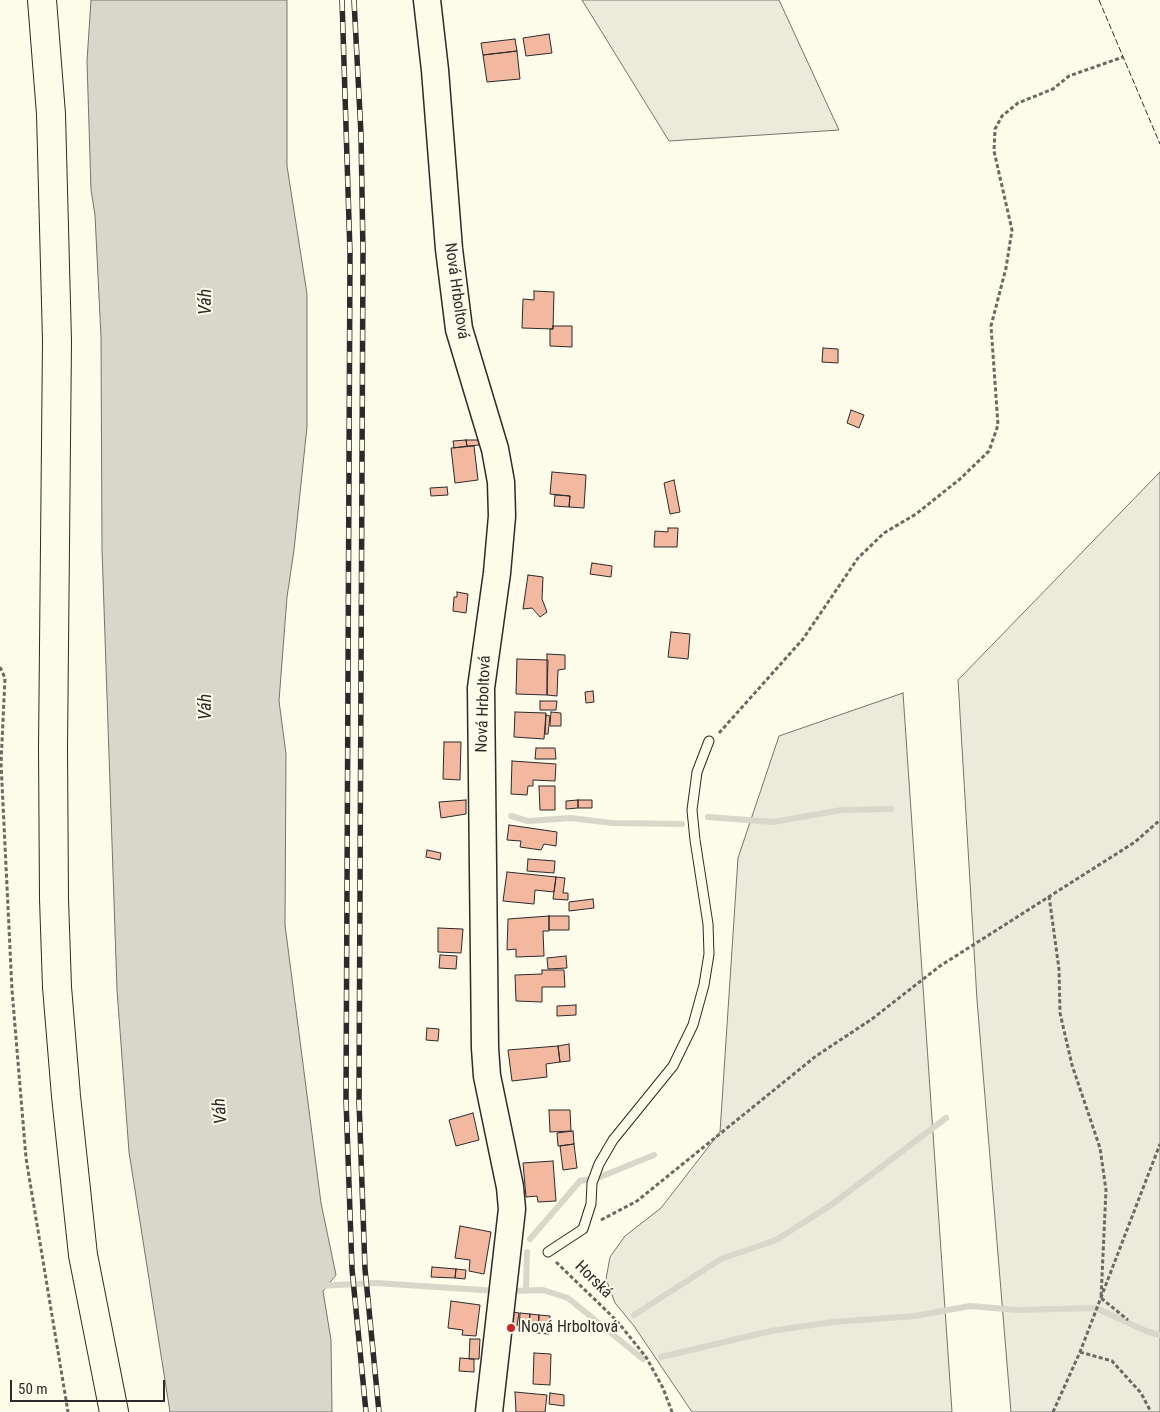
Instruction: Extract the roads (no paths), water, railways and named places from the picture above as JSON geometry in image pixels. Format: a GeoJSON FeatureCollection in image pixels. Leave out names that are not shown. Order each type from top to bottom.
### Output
{"type":"FeatureCollection","features":[{"type":"Feature","properties":{"kind":"main road"},"geometry":{"type":"LineString","coordinates":[[42,0],[51,114],[57,341],[53,767],[54,898],[58,987],[66,1096],[83,1255],[114,1412]]}},
{"type":"Feature","properties":{"kind":"street","name":"Nová Hrboltová"},"geometry":{"type":"LineString","coordinates":[[427,0],[435,70],[449,249],[459,329],[495,449],[501,482],[502,516],[497,573],[482,688],[482,784],[487,1076],[510,1188],[512,1209],[489,1412]]}},
{"type":"Feature","properties":{"kind":"lane"},"geometry":{"type":"LineString","coordinates":[[548,1252],[582,1229],[591,1204],[592,1183],[599,1164],[613,1140],[673,1066],[693,1025],[704,985],[709,954],[708,924],[692,810],[697,772],[708,741]]}},
{"type":"Feature","properties":{"kind":"water","name":"Váh"},"geometry":{"type":"Polygon","coordinates":[[[91,0],[287,0],[287,166],[307,294],[307,427],[287,597],[279,701],[286,754],[285,925],[321,1203],[336,1275],[323,1291],[331,1340],[332,1412],[170,1412],[129,1152],[117,990],[102,549],[101,337],[95,215],[91,190],[87,61],[91,0]]]}},
{"type":"Feature","properties":{"kind":"waterway"},"geometry":{"type":"LineString","coordinates":[[708,817],[773,822],[842,810],[891,809]]}},
{"type":"Feature","properties":{"kind":"waterway"},"geometry":{"type":"LineString","coordinates":[[511,816],[528,821],[571,818],[612,823],[682,824]]}},
{"type":"Feature","properties":{"kind":"waterway"},"geometry":{"type":"LineString","coordinates":[[634,1315],[721,1259],[776,1240],[831,1205],[946,1118]]}},
{"type":"Feature","properties":{"kind":"waterway"},"geometry":{"type":"LineString","coordinates":[[530,1239],[580,1181],[600,1177],[654,1155]]}},
{"type":"Feature","properties":{"kind":"waterway"},"geometry":{"type":"LineString","coordinates":[[526,1291],[527,1252]]}},
{"type":"Feature","properties":{"kind":"waterway"},"geometry":{"type":"LineString","coordinates":[[318,1286],[376,1283],[497,1291]]}},
{"type":"Feature","properties":{"kind":"waterway"},"geometry":{"type":"LineString","coordinates":[[507,1291],[543,1290],[568,1298],[643,1359]]}},
{"type":"Feature","properties":{"kind":"waterway"},"geometry":{"type":"LineString","coordinates":[[661,1357],[771,1331],[833,1322],[915,1316],[970,1306],[1018,1310],[1096,1308],[1146,1331],[1160,1335]]}},
{"type":"Feature","properties":{"kind":"waterway"},"geometry":{"type":"LineString","coordinates":[[605,1330],[617,1330]]}},
{"type":"Feature","properties":{"kind":"railway"},"geometry":{"type":"LineString","coordinates":[[342,0],[350,253],[346,1100],[352,1269],[366,1412]]}},
{"type":"Feature","properties":{"kind":"railway"},"geometry":{"type":"LineString","coordinates":[[354,0],[361,134],[363,252],[359,1101],[365,1269],[379,1412]]}},
{"type":"Feature","properties":{"kind":"place","name":"Nová Hrboltová"},"geometry":{"type":"Point","coordinates":[511,1328]}}]}
